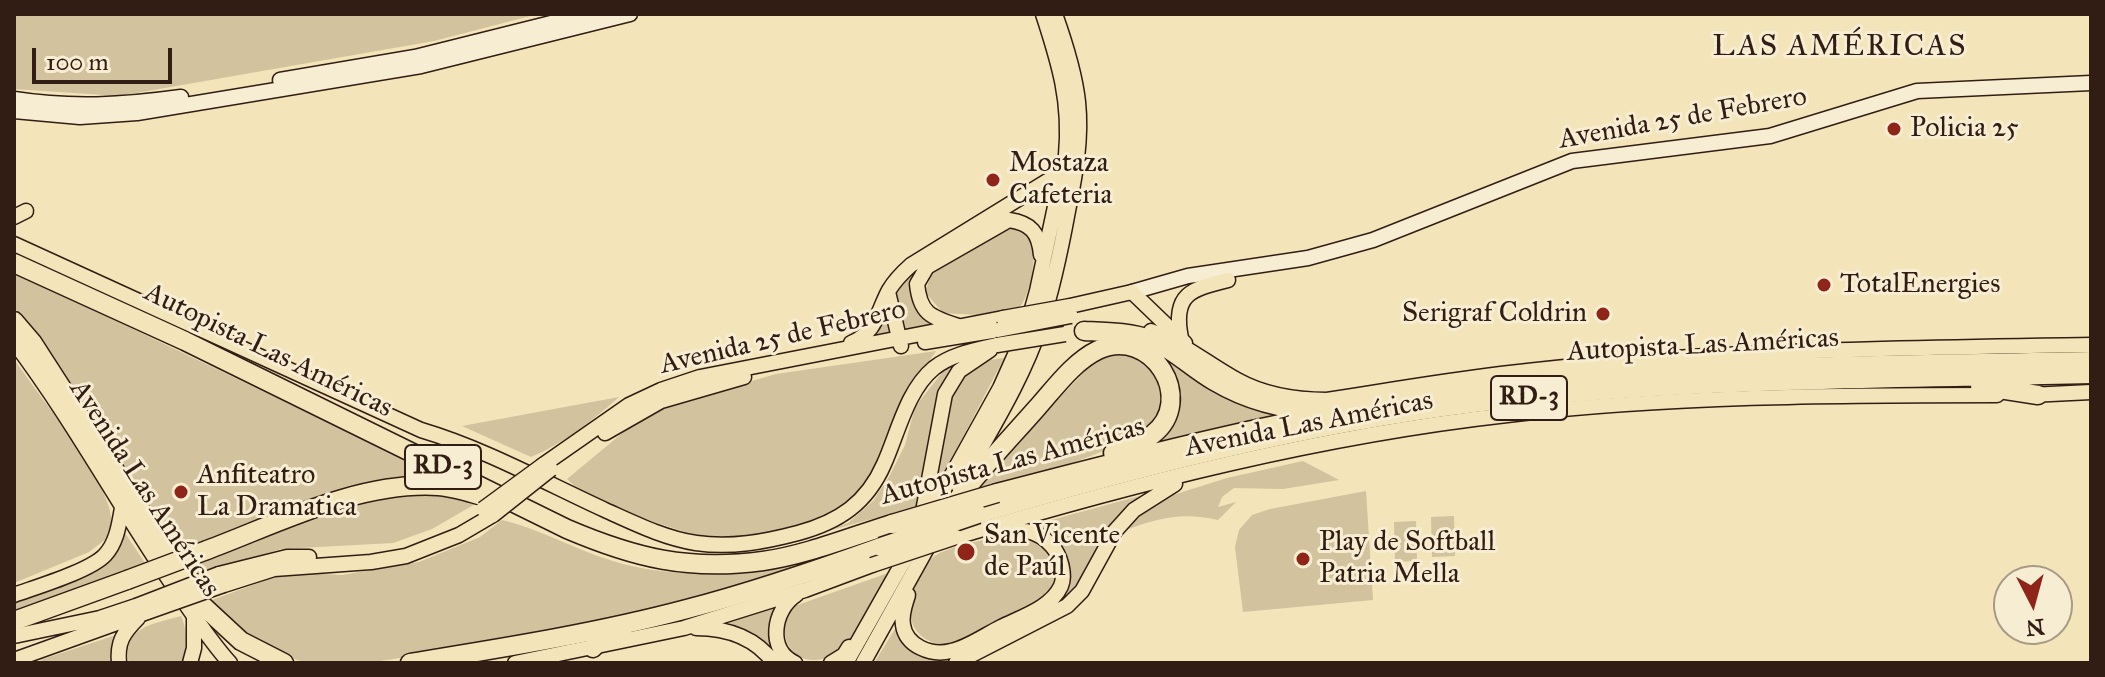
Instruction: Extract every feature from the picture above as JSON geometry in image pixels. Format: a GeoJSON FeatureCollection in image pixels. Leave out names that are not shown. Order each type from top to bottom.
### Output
{"type":"FeatureCollection","features":[{"type":"Feature","properties":{"kind":"highway","name":"Autopista Las Américas"},"geometry":{"type":"LineString","coordinates":[[14,263],[185,341],[615,550],[664,561],[705,564],[764,561],[1143,454],[1355,409],[1530,384],[1717,370],[2091,361]]}},
{"type":"Feature","properties":{"kind":"highway"},"geometry":{"type":"LineString","coordinates":[[14,321],[32,342],[201,604],[241,641],[284,663]]}},
{"type":"Feature","properties":{"kind":"highway"},"geometry":{"type":"LineString","coordinates":[[1084,331],[1137,335],[1154,341],[1214,381],[1258,401],[1304,410],[1355,409]]}},
{"type":"Feature","properties":{"kind":"highway"},"geometry":{"type":"LineString","coordinates":[[940,523],[968,485],[1064,378],[1097,350],[1123,346],[1152,356],[1162,366],[1171,391],[1167,415],[1151,436],[1120,451],[997,493]]}},
{"type":"Feature","properties":{"kind":"highway","name":"Autopista Las Américas"},"geometry":{"type":"LineString","coordinates":[[410,663],[595,629],[724,598],[978,514],[1068,488],[1274,438],[1473,403],[1667,386],[2091,374]]}},
{"type":"Feature","properties":{"kind":"highway"},"geometry":{"type":"LineString","coordinates":[[1929,378],[2038,395]]}},
{"type":"Feature","properties":{"kind":"highway"},"geometry":{"type":"LineString","coordinates":[[14,621],[354,495],[401,486],[440,486],[520,505]]}},
{"type":"Feature","properties":{"kind":"highway"},"geometry":{"type":"LineString","coordinates":[[593,648],[601,638],[715,608],[724,598]]}},
{"type":"Feature","properties":{"kind":"main road"},"geometry":{"type":"LineString","coordinates":[[14,99],[76,106],[137,103],[397,60],[587,14]]}},
{"type":"Feature","properties":{"kind":"main road"},"geometry":{"type":"LineString","coordinates":[[14,111],[80,117],[137,113],[421,66],[630,14]]}},
{"type":"Feature","properties":{"kind":"main road"},"geometry":{"type":"LineString","coordinates":[[846,663],[1006,374],[1026,330],[1068,137],[1063,79],[1043,14]]}},
{"type":"Feature","properties":{"kind":"main road"},"geometry":{"type":"LineString","coordinates":[[863,663],[1016,384],[1041,325],[1061,248],[1076,167],[1079,131],[1074,76],[1055,14]]}},
{"type":"Feature","properties":{"kind":"main road","name":"Avenida 25 de Febrero"},"geometry":{"type":"LineString","coordinates":[[1136,295],[1188,276],[1308,258],[1373,240],[1572,161],[1770,136],[1917,91],[2091,83]]}},
{"type":"Feature","properties":{"kind":"main road"},"geometry":{"type":"LineString","coordinates":[[959,326],[922,308],[917,284],[921,273],[1001,222],[1061,178]]}},
{"type":"Feature","properties":{"kind":"main road"},"geometry":{"type":"LineString","coordinates":[[830,351],[866,336],[897,277],[911,265],[1061,178]]}},
{"type":"Feature","properties":{"kind":"main road","name":"Avenida 25 de Febrero"},"geometry":{"type":"LineString","coordinates":[[547,467],[618,424],[683,393],[900,342],[1071,311],[1136,295],[1317,265],[1358,253],[1434,217]]}},
{"type":"Feature","properties":{"kind":"main road"},"geometry":{"type":"LineString","coordinates":[[1001,222],[1023,222],[1033,229],[1040,241],[1043,263]]}},
{"type":"Feature","properties":{"kind":"main road","name":"Avenida Las Américas"},"geometry":{"type":"LineString","coordinates":[[14,244],[421,430],[454,440],[651,530],[696,543],[759,543],[817,528],[848,513],[873,486],[921,383],[935,367],[950,359],[997,345],[1110,326],[1139,327],[1186,344],[1237,380],[1258,390],[1303,400],[1327,400],[1503,373],[1760,354],[2091,345]]}},
{"type":"Feature","properties":{"kind":"main road"},"geometry":{"type":"LineString","coordinates":[[1186,344],[1179,308],[1188,293],[1228,280]]}},
{"type":"Feature","properties":{"kind":"main road"},"geometry":{"type":"LineString","coordinates":[[888,292],[900,342]]}},
{"type":"Feature","properties":{"kind":"main road"},"geometry":{"type":"LineString","coordinates":[[1136,295],[1186,344]]}},
{"type":"Feature","properties":{"kind":"main road","name":"Avenida 25 de Febrero"},"geometry":{"type":"LineString","coordinates":[[139,610],[287,557],[364,554],[405,547],[449,531],[488,512],[629,405],[700,377],[830,351],[900,342],[959,326],[1000,324]]}},
{"type":"Feature","properties":{"kind":"main road","name":"Avenida Las Américas"},"geometry":{"type":"LineString","coordinates":[[14,342],[71,423],[122,508],[230,663]]}},
{"type":"Feature","properties":{"kind":"main road"},"geometry":{"type":"LineString","coordinates":[[918,536],[945,394],[959,371],[997,345]]}},
{"type":"Feature","properties":{"kind":"main road","name":"Avenida Las Américas"},"geometry":{"type":"LineString","coordinates":[[515,663],[684,628],[956,537],[1086,498],[1337,442],[1505,415],[1615,405],[1849,396],[2091,392]]}},
{"type":"Feature","properties":{"kind":"main road"},"geometry":{"type":"LineString","coordinates":[[956,663],[1067,606],[1082,591],[1115,531],[1134,510],[1157,493],[1174,484],[1256,459]]}},
{"type":"Feature","properties":{"kind":"main road"},"geometry":{"type":"LineString","coordinates":[[14,595],[63,577],[105,556],[118,531],[122,508]]}},
{"type":"Feature","properties":{"kind":"main road"},"geometry":{"type":"LineString","coordinates":[[917,566],[902,614],[903,627],[907,637],[924,650],[932,652],[952,651],[1048,603],[1061,587],[1063,577],[1059,553],[1044,536],[1030,530],[1016,529],[956,537]]}},
{"type":"Feature","properties":{"kind":"main road"},"geometry":{"type":"LineString","coordinates":[[795,663],[781,651],[776,624],[784,605],[805,590]]}},
{"type":"Feature","properties":{"kind":"main road"},"geometry":{"type":"LineString","coordinates":[[831,663],[844,655],[886,590]]}},
{"type":"Feature","properties":{"kind":"main road"},"geometry":{"type":"LineString","coordinates":[[14,636],[139,610]]}},
{"type":"Feature","properties":{"kind":"main road"},"geometry":{"type":"LineString","coordinates":[[14,660],[139,610]]}},
{"type":"Feature","properties":{"kind":"main road"},"geometry":{"type":"LineString","coordinates":[[119,663],[121,638],[139,610]]}},
{"type":"Feature","properties":{"kind":"main road"},"geometry":{"type":"LineString","coordinates":[[190,663],[194,648],[194,615]]}},
{"type":"Feature","properties":{"kind":"main road"},"geometry":{"type":"LineString","coordinates":[[684,628],[709,628],[743,636],[757,644],[774,663]]}},
{"type":"Feature","properties":{"kind":"shaded area"},"geometry":{"type":"Polygon","coordinates":[[[14,14],[538,14],[434,41],[119,96],[14,89],[14,14]]]}},
{"type":"Feature","properties":{"kind":"shaded area"},"geometry":{"type":"Polygon","coordinates":[[[1005,229],[1026,229],[1034,239],[1030,284],[1019,308],[977,315],[943,313],[925,292],[931,274],[1005,229]]]}},
{"type":"Feature","properties":{"kind":"shaded area"},"geometry":{"type":"Polygon","coordinates":[[[14,272],[444,478],[398,477],[357,485],[174,552],[52,354],[14,307],[14,272]]]}},
{"type":"Feature","properties":{"kind":"shaded area"},"geometry":{"type":"Polygon","coordinates":[[[913,273],[917,310],[937,325],[877,334],[888,303],[913,273]]]}},
{"type":"Feature","properties":{"kind":"shaded area"},"geometry":{"type":"Polygon","coordinates":[[[936,351],[908,392],[884,453],[861,493],[830,518],[751,539],[706,539],[582,493],[567,479],[643,416],[696,397],[776,374],[936,351]]]}},
{"type":"Feature","properties":{"kind":"shaded area"},"geometry":{"type":"Polygon","coordinates":[[[1129,354],[1148,366],[1161,384],[1163,402],[1156,425],[1066,465],[969,491],[1101,355],[1129,354]]]}},
{"type":"Feature","properties":{"kind":"shaded area"},"geometry":{"type":"Polygon","coordinates":[[[1004,358],[930,501],[944,422],[959,384],[971,370],[986,361],[1004,358]]]}},
{"type":"Feature","properties":{"kind":"shaded area"},"geometry":{"type":"Polygon","coordinates":[[[1166,358],[1289,417],[1131,454],[1176,392],[1166,358]]]}},
{"type":"Feature","properties":{"kind":"shaded area"},"geometry":{"type":"Polygon","coordinates":[[[14,359],[85,460],[107,502],[111,522],[110,536],[89,552],[14,583],[14,359]]]}},
{"type":"Feature","properties":{"kind":"shaded area"},"geometry":{"type":"Polygon","coordinates":[[[967,359],[950,374],[917,507],[816,534],[848,523],[873,501],[905,445],[915,407],[948,365],[967,359]]]}},
{"type":"Feature","properties":{"kind":"shaded area"},"geometry":{"type":"Polygon","coordinates":[[[619,397],[577,431],[531,457],[462,426],[619,397]]]}},
{"type":"Feature","properties":{"kind":"shaded area"},"geometry":{"type":"Polygon","coordinates":[[[1303,461],[1339,480],[1283,489],[1234,488],[1222,497],[1218,507],[1236,502],[1218,520],[1193,516],[1171,518],[1126,530],[1157,500],[1227,478],[1303,461]]]}},
{"type":"Feature","properties":{"kind":"shaded area"},"geometry":{"type":"Polygon","coordinates":[[[436,491],[477,503],[432,529],[393,543],[281,549],[187,577],[181,568],[338,511],[436,491]]]}},
{"type":"Feature","properties":{"kind":"shaded area","name":"Play de Softball Patria Mella"},"geometry":{"type":"Polygon","coordinates":[[[1366,491],[1373,600],[1243,612],[1235,547],[1239,530],[1252,515],[1366,491]]]}},
{"type":"Feature","properties":{"kind":"shaded area"},"geometry":{"type":"Polygon","coordinates":[[[1154,492],[1137,501],[1080,588],[1057,607],[1067,582],[1067,559],[1056,540],[1033,525],[1154,492]]]}},
{"type":"Feature","properties":{"kind":"shaded area"},"geometry":{"type":"Polygon","coordinates":[[[1454,516],[1455,556],[1432,557],[1431,517],[1454,516]]]}},
{"type":"Feature","properties":{"kind":"shaded area"},"geometry":{"type":"Polygon","coordinates":[[[502,520],[623,564],[683,573],[741,571],[858,549],[586,624],[476,646],[362,663],[319,664],[277,652],[235,630],[212,600],[288,572],[342,575],[419,562],[480,537],[502,520]]]}},
{"type":"Feature","properties":{"kind":"shaded area"},"geometry":{"type":"Polygon","coordinates":[[[1416,521],[1417,561],[1395,562],[1394,522],[1416,521]]]}},
{"type":"Feature","properties":{"kind":"shaded area"},"geometry":{"type":"Polygon","coordinates":[[[123,530],[147,566],[14,617],[14,598],[90,569],[123,530]]]}},
{"type":"Feature","properties":{"kind":"shaded area"},"geometry":{"type":"Polygon","coordinates":[[[1024,533],[1043,545],[1055,560],[1058,579],[1047,599],[959,643],[948,645],[922,636],[911,618],[910,606],[917,581],[932,558],[967,544],[1024,533]]]}},
{"type":"Feature","properties":{"kind":"shaded area"},"geometry":{"type":"Polygon","coordinates":[[[891,572],[840,655],[815,660],[798,656],[791,650],[783,617],[792,607],[891,572]]]}},
{"type":"Feature","properties":{"kind":"shaded area"},"geometry":{"type":"Polygon","coordinates":[[[776,606],[772,622],[788,663],[782,663],[750,635],[725,626],[726,621],[776,606]]]}},
{"type":"Feature","properties":{"kind":"shaded area"},"geometry":{"type":"Polygon","coordinates":[[[900,615],[903,638],[962,656],[948,663],[874,663],[900,615]]]}},
{"type":"Feature","properties":{"kind":"shaded area"},"geometry":{"type":"Polygon","coordinates":[[[181,616],[186,640],[182,663],[129,663],[128,651],[135,634],[150,625],[181,616]]]}},
{"type":"Feature","properties":{"kind":"shaded area"},"geometry":{"type":"Polygon","coordinates":[[[116,635],[114,663],[50,663],[40,660],[116,635]]]}},
{"type":"Feature","properties":{"kind":"place","name":"Policia 25"},"geometry":{"type":"Point","coordinates":[1894,129]}},
{"type":"Feature","properties":{"kind":"place","name":"Mostaza Cafeteria"},"geometry":{"type":"Point","coordinates":[993,180]}},
{"type":"Feature","properties":{"kind":"place","name":"TotalEnergies"},"geometry":{"type":"Point","coordinates":[1824,285]}},
{"type":"Feature","properties":{"kind":"place","name":"Serigraf Coldrin"},"geometry":{"type":"Point","coordinates":[1603,314]}},
{"type":"Feature","properties":{"kind":"place","name":"Anfiteatro La Dramatica"},"geometry":{"type":"Point","coordinates":[181,492]}},
{"type":"Feature","properties":{"kind":"place","name":"San Vicente de Paúl"},"geometry":{"type":"Point","coordinates":[966,552]}},
{"type":"Feature","properties":{"kind":"place","name":"Play de Softball Patria Mella"},"geometry":{"type":"Point","coordinates":[1303,559]}},
{"type":"Feature","properties":{"kind":"district","name":"LAS AMÉRICAS"},"geometry":{"type":"Point","coordinates":[1840,48]}}]}
